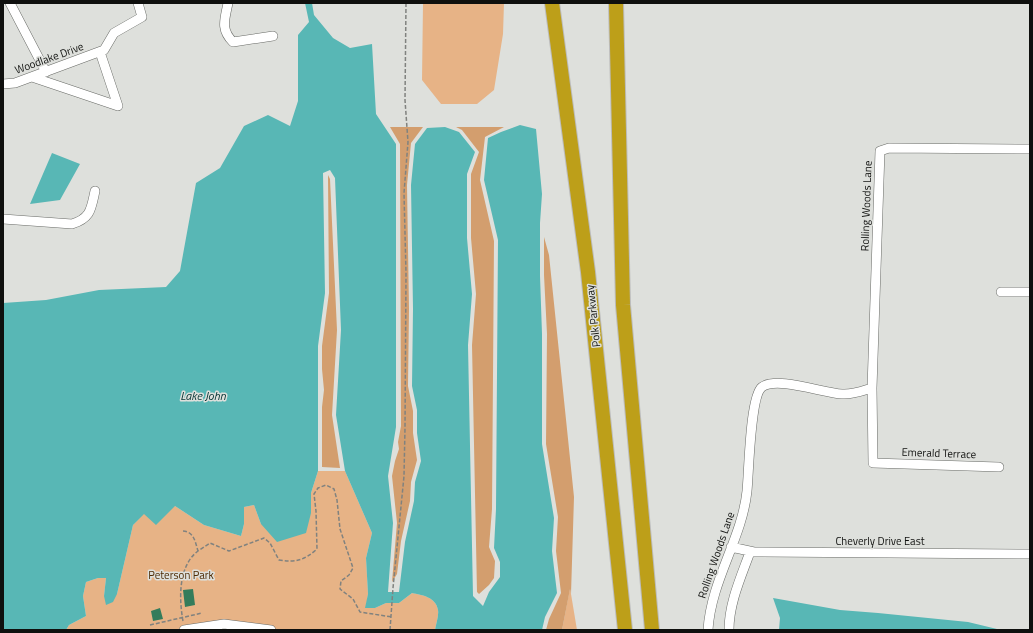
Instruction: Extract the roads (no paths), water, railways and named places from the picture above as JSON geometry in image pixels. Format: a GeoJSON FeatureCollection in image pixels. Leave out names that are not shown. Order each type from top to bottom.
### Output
{"type":"FeatureCollection","features":[{"type":"Feature","properties":{"kind":"highway","name":"Polk Parkway"},"geometry":{"type":"LineString","coordinates":[[552,3],[588,272],[625,630]]}},
{"type":"Feature","properties":{"kind":"highway"},"geometry":{"type":"LineString","coordinates":[[616,3],[623,305],[652,630]]}},
{"type":"Feature","properties":{"kind":"street"},"geometry":{"type":"LineString","coordinates":[[10,3],[46,72]]}},
{"type":"Feature","properties":{"kind":"street"},"geometry":{"type":"LineString","coordinates":[[32,77],[118,106],[102,51],[114,33],[142,18],[138,3]]}},
{"type":"Feature","properties":{"kind":"street"},"geometry":{"type":"LineString","coordinates":[[228,3],[224,26],[227,36],[233,42],[273,36]]}},
{"type":"Feature","properties":{"kind":"street","name":"Woodlake Drive"},"geometry":{"type":"LineString","coordinates":[[3,84],[15,83],[102,51]]}},
{"type":"Feature","properties":{"kind":"street","name":"Rolling Woods Lane"},"geometry":{"type":"LineString","coordinates":[[879,463],[874,463],[872,388],[880,151],[889,148],[1030,149]]}},
{"type":"Feature","properties":{"kind":"street"},"geometry":{"type":"LineString","coordinates":[[3,220],[72,224],[83,220],[91,209],[95,191]]}},
{"type":"Feature","properties":{"kind":"street"},"geometry":{"type":"LineString","coordinates":[[1001,292],[1030,292]]}},
{"type":"Feature","properties":{"kind":"street","name":"Rolling Woods Lane"},"geometry":{"type":"LineString","coordinates":[[708,630],[709,615],[716,586],[743,515],[747,493],[753,417],[757,392],[763,387],[778,383],[786,383],[843,394],[872,388]]}},
{"type":"Feature","properties":{"kind":"street","name":"Emerald Terrace"},"geometry":{"type":"LineString","coordinates":[[879,463],[999,467]]}},
{"type":"Feature","properties":{"kind":"street","name":"Cheverly Drive East"},"geometry":{"type":"LineString","coordinates":[[731,547],[750,552],[1030,554]]}},
{"type":"Feature","properties":{"kind":"street"},"geometry":{"type":"LineString","coordinates":[[730,630],[730,616],[733,602],[750,552]]}},
{"type":"Feature","properties":{"kind":"street"},"geometry":{"type":"LineString","coordinates":[[184,628],[205,628],[224,624],[271,630]]}},
{"type":"Feature","properties":{"kind":"water","name":"Lake John"},"geometry":{"type":"Polygon","coordinates":[[[305,3],[312,3],[314,15],[333,38],[350,48],[372,44],[376,114],[396,144],[396,427],[388,476],[393,523],[388,592],[399,592],[405,542],[414,501],[415,482],[421,461],[417,433],[417,410],[412,386],[413,309],[411,185],[415,144],[427,128],[445,127],[459,132],[475,152],[467,174],[467,238],[472,294],[468,345],[473,596],[483,606],[489,592],[500,577],[500,562],[494,548],[496,509],[498,240],[484,180],[488,138],[520,125],[536,129],[542,194],[540,223],[540,276],[542,334],[542,444],[554,518],[552,551],[557,593],[545,617],[542,630],[435,630],[438,615],[437,606],[432,599],[412,593],[399,603],[386,603],[375,608],[365,608],[368,594],[366,558],[372,533],[345,471],[336,415],[341,330],[335,178],[330,170],[323,173],[325,293],[318,346],[318,471],[311,493],[311,513],[306,533],[277,542],[261,524],[254,505],[244,507],[244,524],[241,536],[204,525],[175,506],[156,525],[144,514],[133,525],[117,594],[113,602],[106,605],[104,596],[106,578],[98,578],[86,582],[83,596],[86,616],[69,625],[66,630],[3,630],[3,303],[46,300],[99,290],[166,287],[180,271],[196,183],[220,168],[244,126],[268,115],[290,126],[298,101],[298,35],[309,22],[305,3]]]}},
{"type":"Feature","properties":{"kind":"water"},"geometry":{"type":"Polygon","coordinates":[[[52,153],[80,164],[60,200],[30,204],[52,153]]]}},
{"type":"Feature","properties":{"kind":"water"},"geometry":{"type":"Polygon","coordinates":[[[773,598],[840,610],[968,622],[997,629],[1030,630],[779,630],[780,618],[773,598]]]}},
{"type":"Feature","properties":{"kind":"park label","name":"Peterson Park"},"geometry":{"type":"Point","coordinates":[181,575]}}]}
